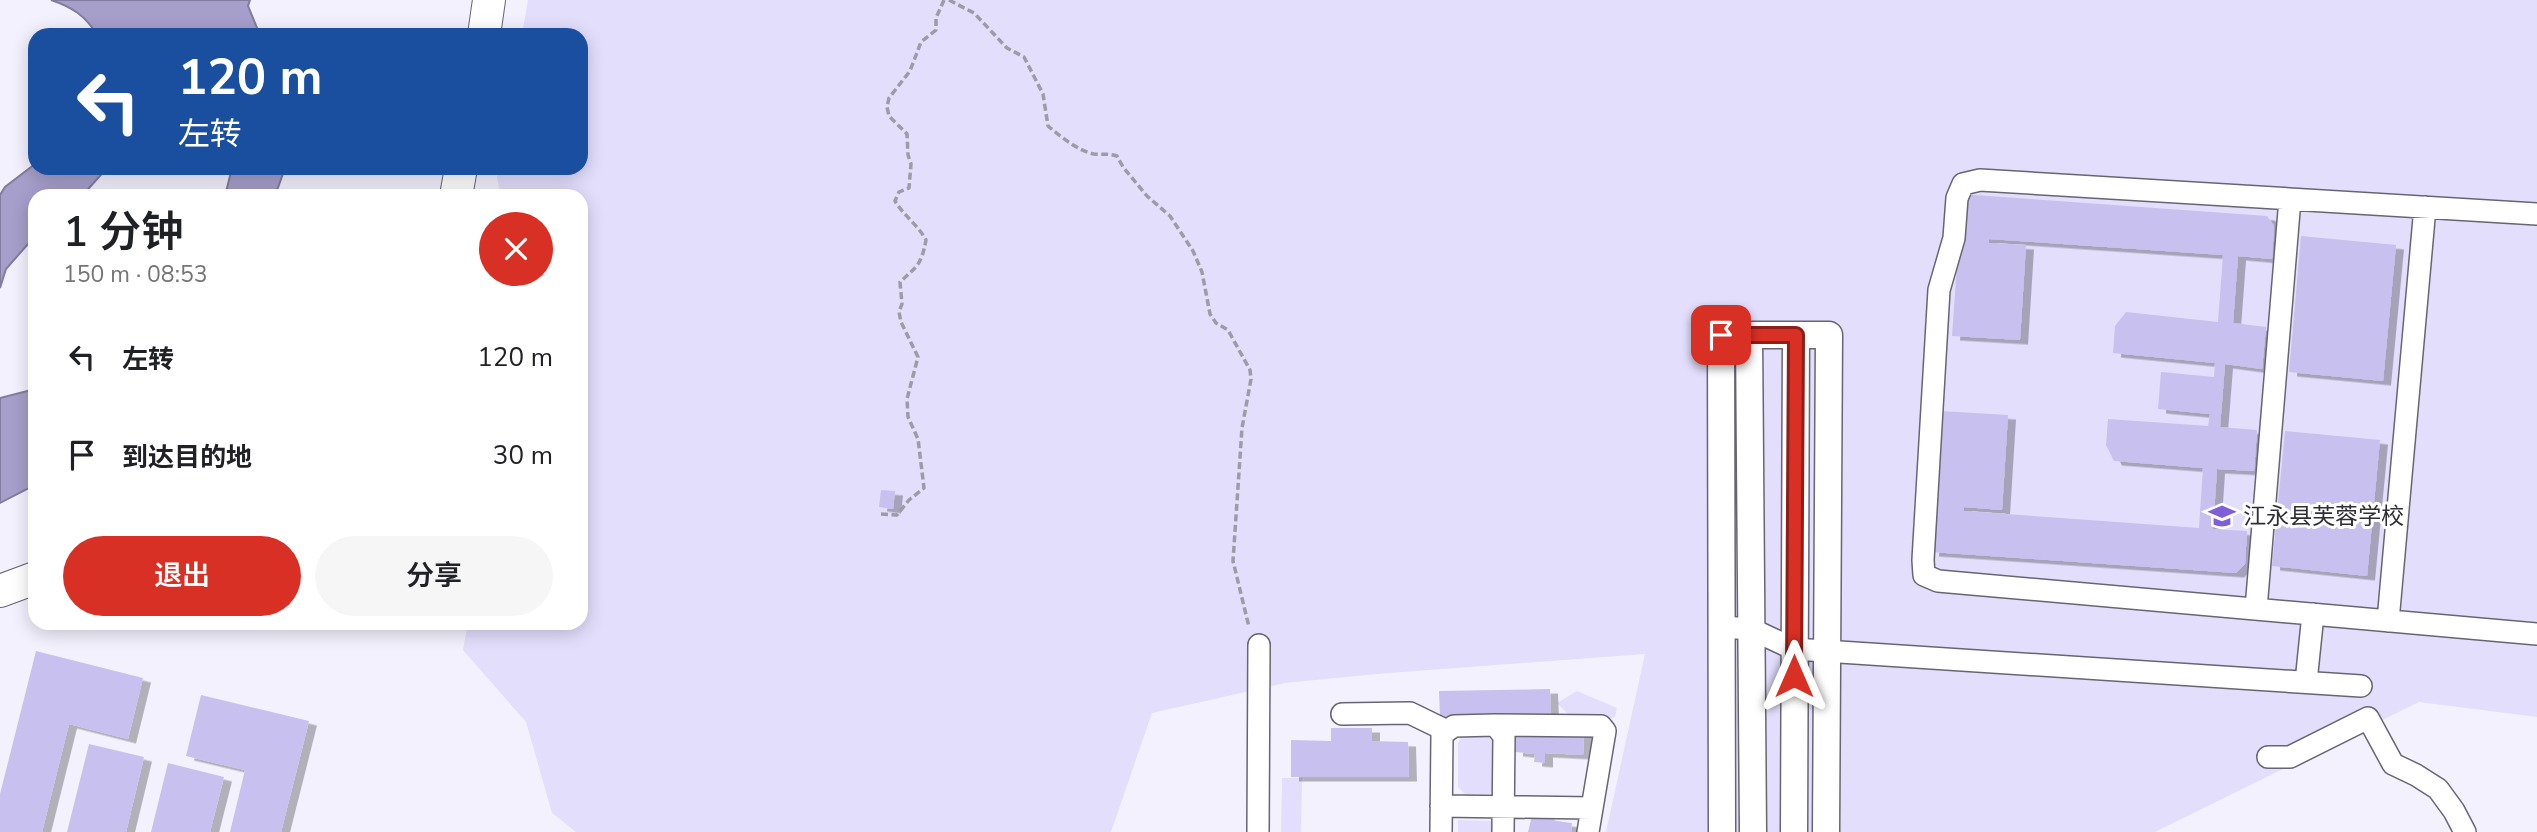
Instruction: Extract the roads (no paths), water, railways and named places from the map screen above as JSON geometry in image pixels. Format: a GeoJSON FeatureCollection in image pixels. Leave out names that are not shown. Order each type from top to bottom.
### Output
{"type":"FeatureCollection","features":[{"type":"Feature","properties":{"kind":"highway"},"geometry":{"type":"LineString","coordinates":[[485,28],[489,0]]}},
{"type":"Feature","properties":{"kind":"highway"},"geometry":{"type":"LineString","coordinates":[[1,591],[28,581]]}},
{"type":"Feature","properties":{"kind":"main road"},"geometry":{"type":"LineString","coordinates":[[1722,832],[1721,335],[1749,347],[1796,335],[1829,335],[1826,832]]}},
{"type":"Feature","properties":{"kind":"main road"},"geometry":{"type":"LineString","coordinates":[[1794,832],[1796,335]]}},
{"type":"Feature","properties":{"kind":"main road"},"geometry":{"type":"LineString","coordinates":[[1721,452],[1743,394],[1749,347]]}},
{"type":"Feature","properties":{"kind":"main road"},"geometry":{"type":"LineString","coordinates":[[1749,347],[1753,832]]}},
{"type":"Feature","properties":{"kind":"main road"},"geometry":{"type":"LineString","coordinates":[[1795,526],[1828,414]]}},
{"type":"Feature","properties":{"kind":"street"},"geometry":{"type":"LineString","coordinates":[[2537,214],[1980,180],[1963,184],[1957,198],[1954,238],[1939,290],[1923,560],[1924,575],[1938,581],[2537,634]]}},
{"type":"Feature","properties":{"kind":"street"},"geometry":{"type":"LineString","coordinates":[[2256,609],[2290,199]]}},
{"type":"Feature","properties":{"kind":"street"},"geometry":{"type":"LineString","coordinates":[[2388,621],[2425,207]]}},
{"type":"Feature","properties":{"kind":"street"},"geometry":{"type":"LineString","coordinates":[[2306,682],[2312,614]]}},
{"type":"Feature","properties":{"kind":"street"},"geometry":{"type":"LineString","coordinates":[[1722,627],[1751,629],[1794,649],[2361,686]]}},
{"type":"Feature","properties":{"kind":"street"},"geometry":{"type":"LineString","coordinates":[[1258,832],[1259,645]]}},
{"type":"Feature","properties":{"kind":"street"},"geometry":{"type":"LineString","coordinates":[[1342,714],[1410,713],[1447,731]]}},
{"type":"Feature","properties":{"kind":"street"},"geometry":{"type":"LineString","coordinates":[[2268,757],[2290,757],[2368,718],[2393,764],[2438,789],[2465,832]]}},
{"type":"Feature","properties":{"kind":"street"},"geometry":{"type":"LineString","coordinates":[[1495,725],[1504,736],[1503,832]]}},
{"type":"Feature","properties":{"kind":"street"},"geometry":{"type":"LineString","coordinates":[[1441,832],[1442,734],[1454,726],[1495,725],[1601,726],[1605,731],[1588,832]]}},
{"type":"Feature","properties":{"kind":"street"},"geometry":{"type":"LineString","coordinates":[[1441,806],[1592,808]]}},
{"type":"Feature","properties":{"kind":"place","name":"江永县芙蓉学校"},"geometry":{"type":"Point","coordinates":[2222,516]}}]}
